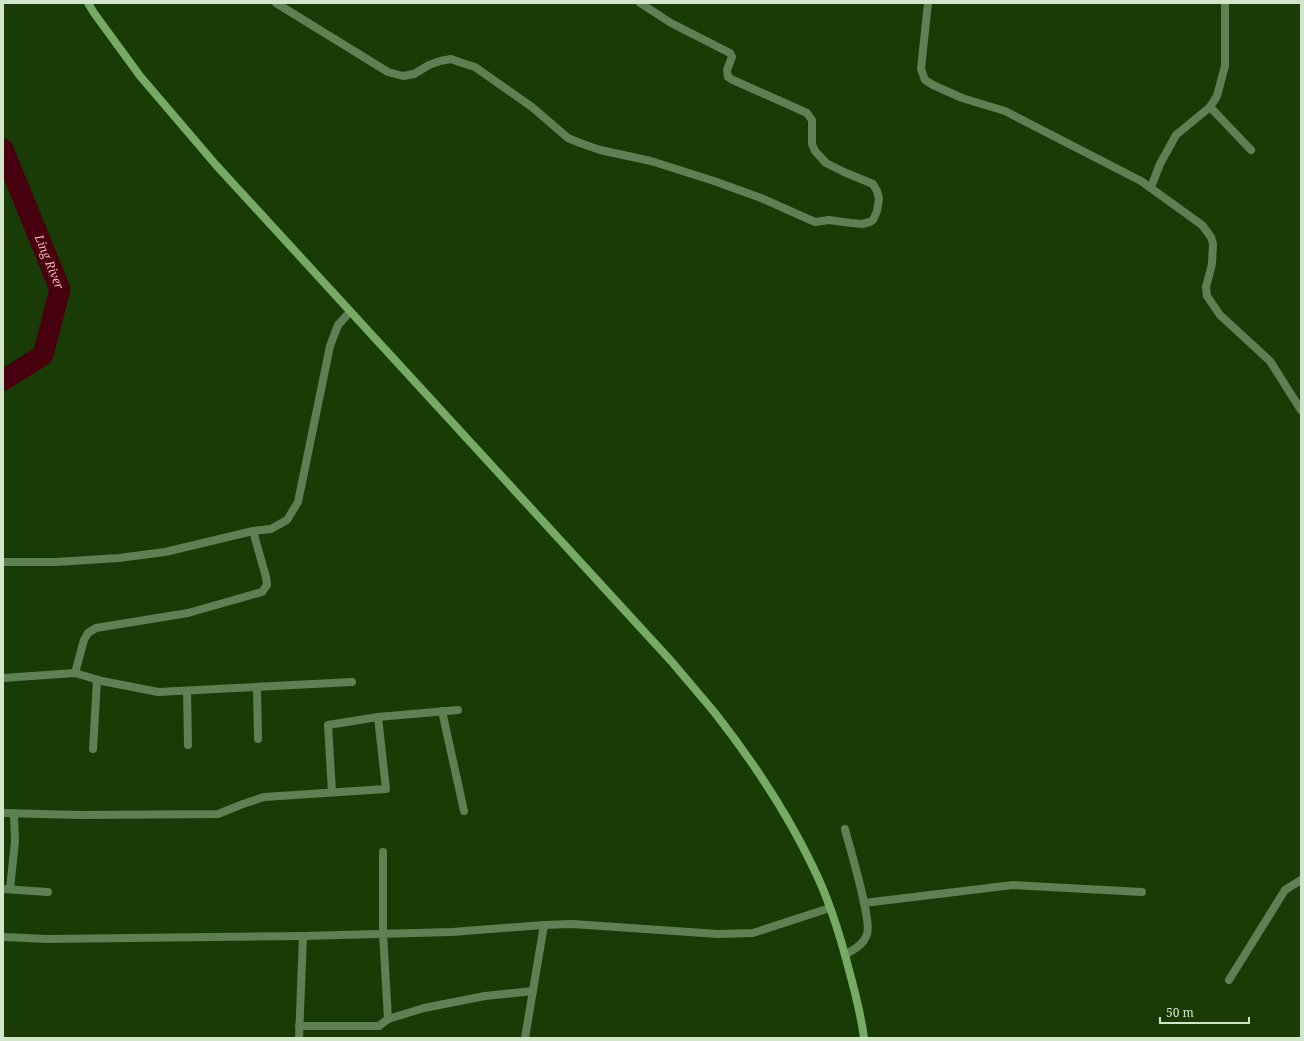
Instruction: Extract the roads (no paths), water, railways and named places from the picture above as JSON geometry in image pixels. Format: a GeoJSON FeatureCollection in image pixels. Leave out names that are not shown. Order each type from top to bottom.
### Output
{"type":"FeatureCollection","features":[{"type":"Feature","properties":{"kind":"main road"},"geometry":{"type":"LineString","coordinates":[[88,3],[140,76],[216,165],[672,662],[715,714],[761,777],[785,815],[813,867],[830,908],[846,955],[862,1021],[864,1038]]}},
{"type":"Feature","properties":{"kind":"street"},"geometry":{"type":"LineString","coordinates":[[276,3],[388,72],[403,76],[414,74],[429,65],[451,59],[475,67],[532,107],[568,138],[580,144],[651,161],[714,181],[761,198],[815,222],[829,220],[862,224],[873,220],[879,199],[873,184],[826,163],[814,151],[812,144],[812,120],[807,113],[728,77],[727,70],[732,57],[730,53],[671,23],[640,3]]}},
{"type":"Feature","properties":{"kind":"street"},"geometry":{"type":"LineString","coordinates":[[928,3],[921,69],[925,80],[962,98],[1005,110],[1141,180],[1202,225],[1211,237],[1213,244],[1212,264],[1206,287],[1207,296],[1220,315],[1270,361],[1301,410]]}},
{"type":"Feature","properties":{"kind":"street"},"geometry":{"type":"LineString","coordinates":[[1150,187],[1160,164],[1176,135],[1210,108],[1217,96],[1225,66],[1225,3]]}},
{"type":"Feature","properties":{"kind":"street"},"geometry":{"type":"LineString","coordinates":[[1210,108],[1251,150]]}},
{"type":"Feature","properties":{"kind":"street"},"geometry":{"type":"LineString","coordinates":[[3,562],[56,562],[119,558],[165,552],[253,531],[271,529],[287,520],[298,502],[330,346],[338,325],[350,312]]}},
{"type":"Feature","properties":{"kind":"street"},"geometry":{"type":"LineString","coordinates":[[75,673],[84,640],[88,633],[96,628],[188,613],[262,592],[266,585],[266,577],[253,531]]}},
{"type":"Feature","properties":{"kind":"street"},"geometry":{"type":"LineString","coordinates":[[3,678],[75,673],[97,680],[158,692],[352,682]]}},
{"type":"Feature","properties":{"kind":"street"},"geometry":{"type":"LineString","coordinates":[[93,749],[97,680]]}},
{"type":"Feature","properties":{"kind":"street"},"geometry":{"type":"LineString","coordinates":[[258,687],[258,739]]}},
{"type":"Feature","properties":{"kind":"street"},"geometry":{"type":"LineString","coordinates":[[187,691],[188,745]]}},
{"type":"Feature","properties":{"kind":"street"},"geometry":{"type":"LineString","coordinates":[[332,792],[328,725],[378,717],[458,710]]}},
{"type":"Feature","properties":{"kind":"street"},"geometry":{"type":"LineString","coordinates":[[442,711],[464,810]]}},
{"type":"Feature","properties":{"kind":"street"},"geometry":{"type":"LineString","coordinates":[[3,813],[81,815],[218,814],[264,797],[386,789],[378,717]]}},
{"type":"Feature","properties":{"kind":"street"},"geometry":{"type":"LineString","coordinates":[[14,813],[15,842],[6,889],[48,892]]}},
{"type":"Feature","properties":{"kind":"street"},"geometry":{"type":"LineString","coordinates":[[845,830],[867,916],[868,933],[862,944],[846,955]]}},
{"type":"Feature","properties":{"kind":"street"},"geometry":{"type":"LineString","coordinates":[[382,852],[383,933],[388,1019]]}},
{"type":"Feature","properties":{"kind":"street"},"geometry":{"type":"LineString","coordinates":[[1229,980],[1285,890],[1301,880]]}},
{"type":"Feature","properties":{"kind":"street"},"geometry":{"type":"LineString","coordinates":[[864,903],[1013,885],[1142,892]]}},
{"type":"Feature","properties":{"kind":"street"},"geometry":{"type":"LineString","coordinates":[[3,937],[303,936],[452,932],[572,924],[718,934],[753,933],[830,908]]}},
{"type":"Feature","properties":{"kind":"street"},"geometry":{"type":"LineString","coordinates":[[525,1038],[544,925]]}},
{"type":"Feature","properties":{"kind":"street"},"geometry":{"type":"LineString","coordinates":[[299,1038],[303,936]]}},
{"type":"Feature","properties":{"kind":"street"},"geometry":{"type":"LineString","coordinates":[[299,1026],[379,1026],[388,1019],[424,1008],[486,996],[533,991]]}},
{"type":"Feature","properties":{"kind":"waterway","name":"Ling River"},"geometry":{"type":"LineString","coordinates":[[3,149],[60,289],[43,355],[3,380]]}}]}
